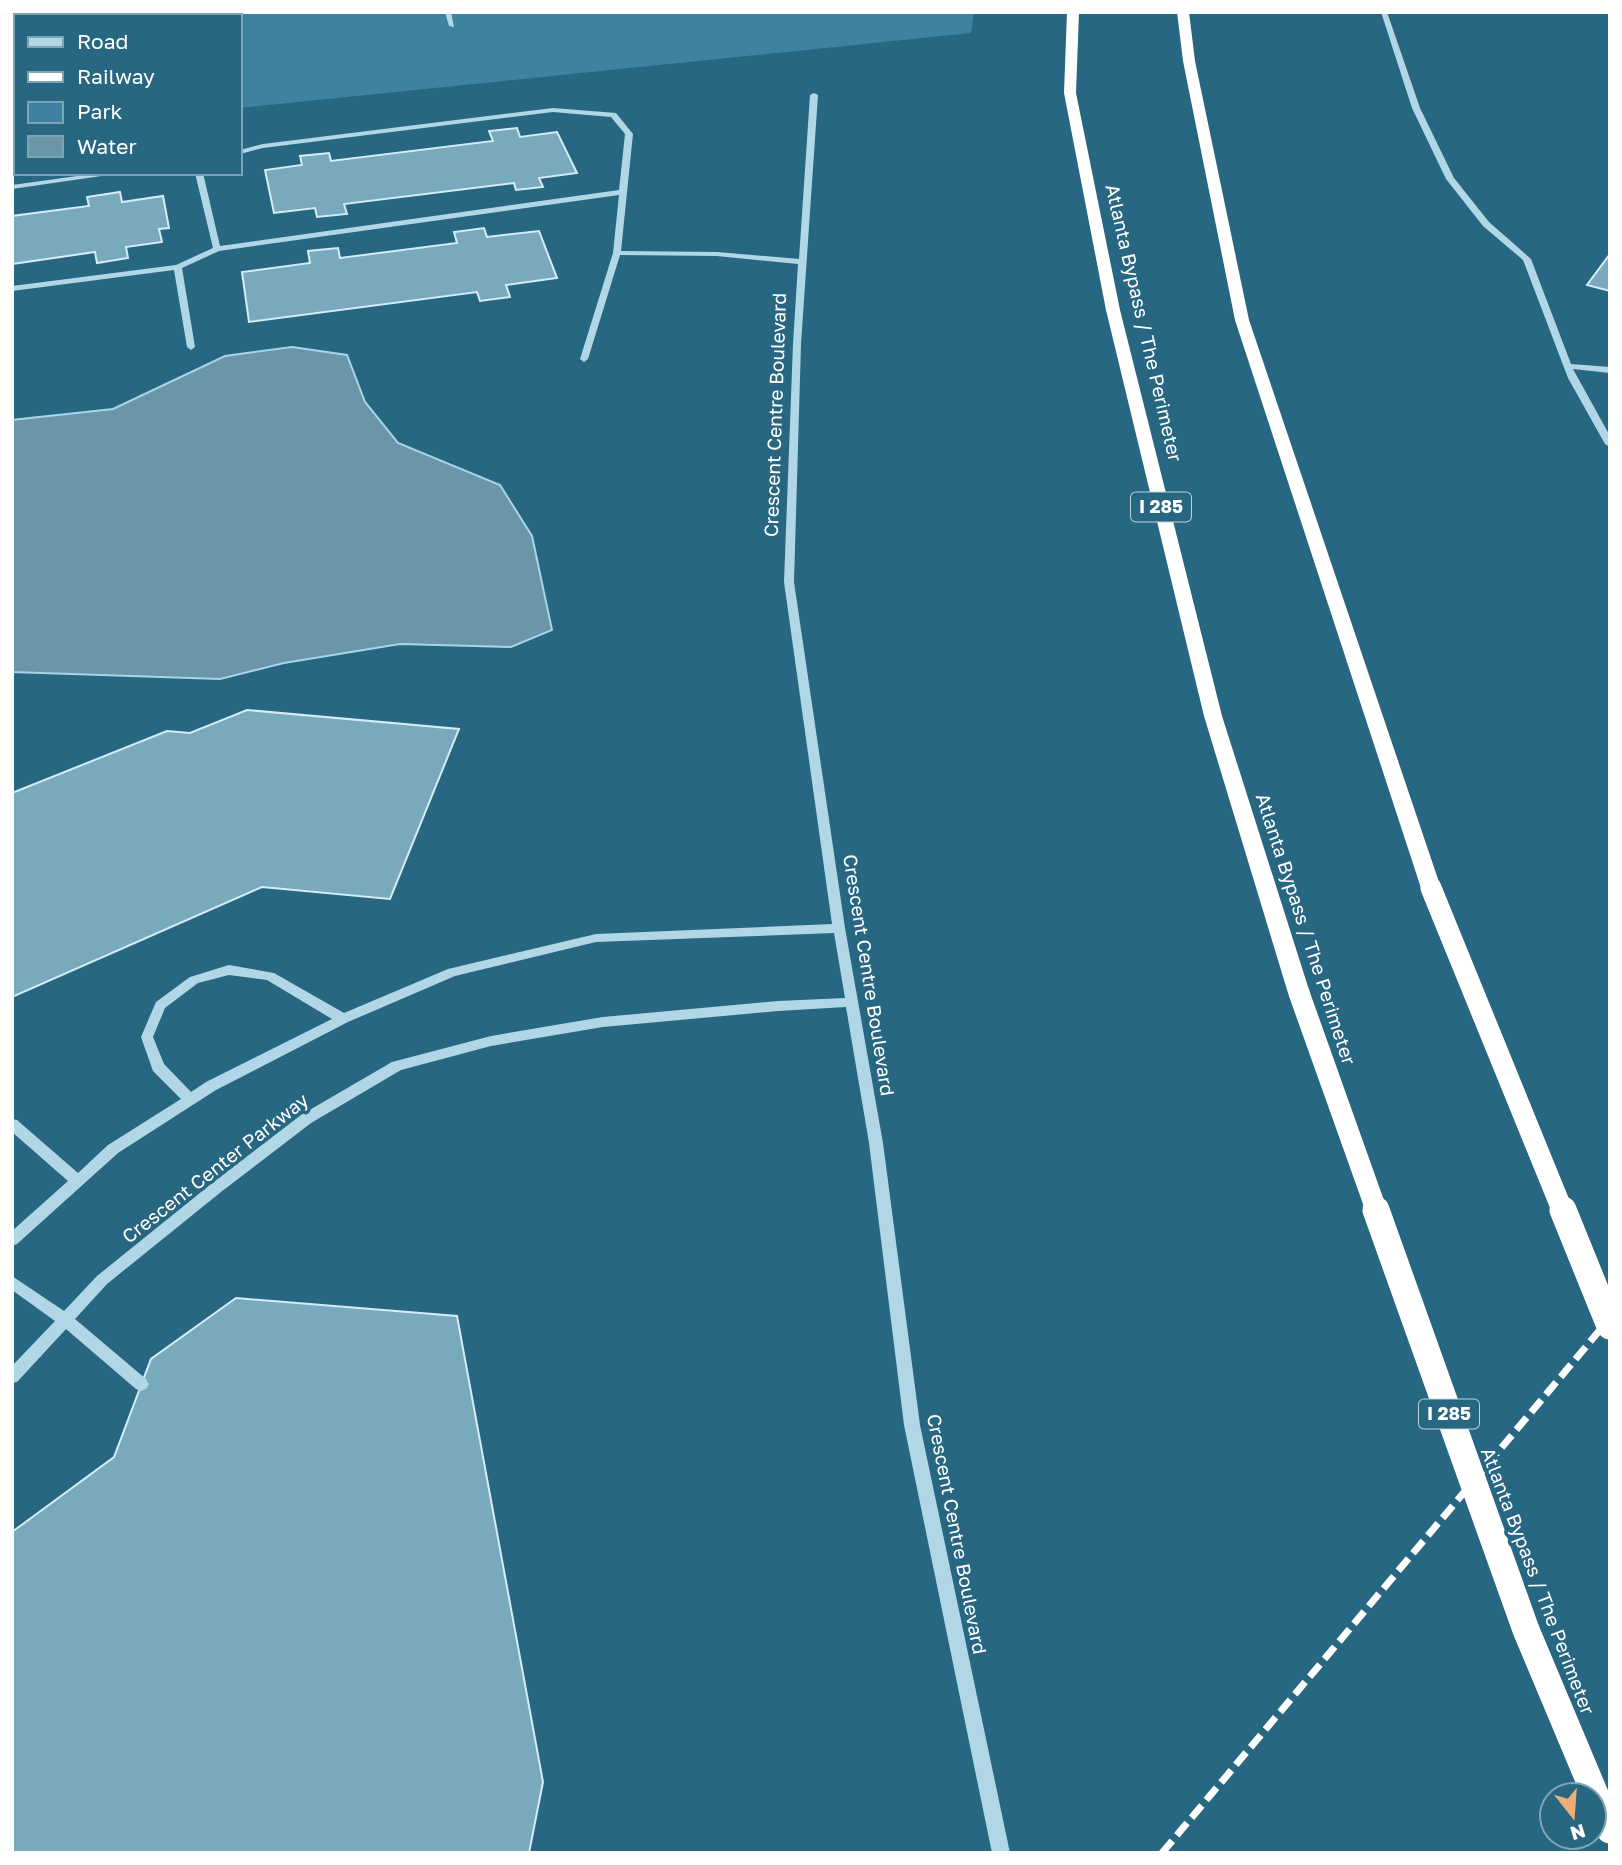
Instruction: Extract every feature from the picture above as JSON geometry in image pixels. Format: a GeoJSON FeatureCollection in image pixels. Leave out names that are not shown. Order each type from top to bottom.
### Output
{"type":"FeatureCollection","features":[{"type":"Feature","properties":{"kind":"highway","name":"Atlanta Bypass / The Perimeter"},"geometry":{"type":"LineString","coordinates":[[1073,12],[1070,93],[1116,323],[1213,716],[1299,993],[1526,1630],[1610,1830]]}},
{"type":"Feature","properties":{"kind":"highway"},"geometry":{"type":"LineString","coordinates":[[1183,12],[1189,61],[1242,320],[1431,888],[1610,1326]]}},
{"type":"Feature","properties":{"kind":"street"},"geometry":{"type":"LineString","coordinates":[[448,12],[452,26]]}},
{"type":"Feature","properties":{"kind":"street","name":"Crescent Centre Boulevard"},"geometry":{"type":"LineString","coordinates":[[814,95],[803,262],[789,582],[839,928],[876,1143],[912,1425],[1001,1853]]}},
{"type":"Feature","properties":{"kind":"street"},"geometry":{"type":"LineString","coordinates":[[242,151],[263,146],[553,110],[613,115],[629,134],[617,253],[584,359]]}},
{"type":"Feature","properties":{"kind":"street"},"geometry":{"type":"LineString","coordinates":[[12,187],[103,175]]}},
{"type":"Feature","properties":{"kind":"street"},"geometry":{"type":"LineString","coordinates":[[199,175],[217,249]]}},
{"type":"Feature","properties":{"kind":"street"},"geometry":{"type":"LineString","coordinates":[[178,267],[217,249],[623,192]]}},
{"type":"Feature","properties":{"kind":"street"},"geometry":{"type":"LineString","coordinates":[[617,253],[717,254],[803,262]]}},
{"type":"Feature","properties":{"kind":"street"},"geometry":{"type":"LineString","coordinates":[[1567,366],[1610,370]]}},
{"type":"Feature","properties":{"kind":"street"},"geometry":{"type":"LineString","coordinates":[[12,1240],[113,1149],[211,1086],[343,1019],[452,972],[596,939],[839,928]]}},
{"type":"Feature","properties":{"kind":"street"},"geometry":{"type":"LineString","coordinates":[[190,1100],[158,1067],[147,1037],[160,1004],[194,980],[229,970],[270,976],[343,1019]]}},
{"type":"Feature","properties":{"kind":"street","name":"Crescent Center Parkway"},"geometry":{"type":"LineString","coordinates":[[12,1377],[102,1280],[306,1119],[397,1066],[491,1041],[603,1023],[778,1006],[852,1002]]}},
{"type":"Feature","properties":{"kind":"street"},"geometry":{"type":"LineString","coordinates":[[12,1124],[78,1181]]}},
{"type":"Feature","properties":{"kind":"lane"},"geometry":{"type":"LineString","coordinates":[[1384,12],[1416,108],[1450,179],[1486,224],[1527,259],[1567,366],[1610,444]]}},
{"type":"Feature","properties":{"kind":"lane"},"geometry":{"type":"LineString","coordinates":[[12,289],[178,267],[191,347]]}},
{"type":"Feature","properties":{"kind":"lane"},"geometry":{"type":"LineString","coordinates":[[12,1282],[65,1320],[141,1384]]}},
{"type":"Feature","properties":{"kind":"green space"},"geometry":{"type":"Polygon","coordinates":[[[12,12],[974,12],[971,33],[242,108],[242,14],[14,14],[12,132],[12,12]]]}},
{"type":"Feature","properties":{"kind":"water"},"geometry":{"type":"Polygon","coordinates":[[[292,347],[347,355],[365,402],[398,443],[500,485],[532,536],[552,630],[511,647],[400,644],[284,663],[220,679],[12,672],[12,420],[113,409],[225,356],[292,347]]]}},
{"type":"Feature","properties":{"kind":"building"},"geometry":{"type":"Polygon","coordinates":[[[517,128],[520,137],[557,132],[577,173],[539,178],[543,187],[516,190],[514,183],[344,204],[347,214],[317,217],[315,208],[274,213],[265,170],[302,165],[300,156],[329,153],[331,161],[493,141],[489,131],[517,128]]]}},
{"type":"Feature","properties":{"kind":"building"},"geometry":{"type":"Polygon","coordinates":[[[120,192],[122,202],[163,196],[169,228],[159,229],[162,242],[126,247],[128,258],[97,263],[95,252],[12,264],[12,216],[89,206],[87,197],[120,192]]]}},
{"type":"Feature","properties":{"kind":"building"},"geometry":{"type":"Polygon","coordinates":[[[484,228],[487,237],[539,231],[557,278],[506,285],[510,297],[480,301],[477,292],[249,322],[242,272],[310,263],[308,251],[338,248],[340,258],[457,243],[454,232],[484,228]]]}},
{"type":"Feature","properties":{"kind":"building"},"geometry":{"type":"Polygon","coordinates":[[[1610,254],[1610,291],[1587,285],[1610,254]]]}},
{"type":"Feature","properties":{"kind":"building"},"geometry":{"type":"Polygon","coordinates":[[[247,710],[459,729],[390,899],[262,887],[12,997],[12,793],[167,731],[190,733],[247,710]]]}},
{"type":"Feature","properties":{"kind":"building"},"geometry":{"type":"Polygon","coordinates":[[[236,1298],[457,1316],[543,1782],[529,1853],[12,1853],[12,1532],[114,1457],[151,1359],[236,1298]]]}},
{"type":"Feature","properties":{"kind":"railway"},"geometry":{"type":"LineString","coordinates":[[1162,1853],[1610,1318]]}}]}
